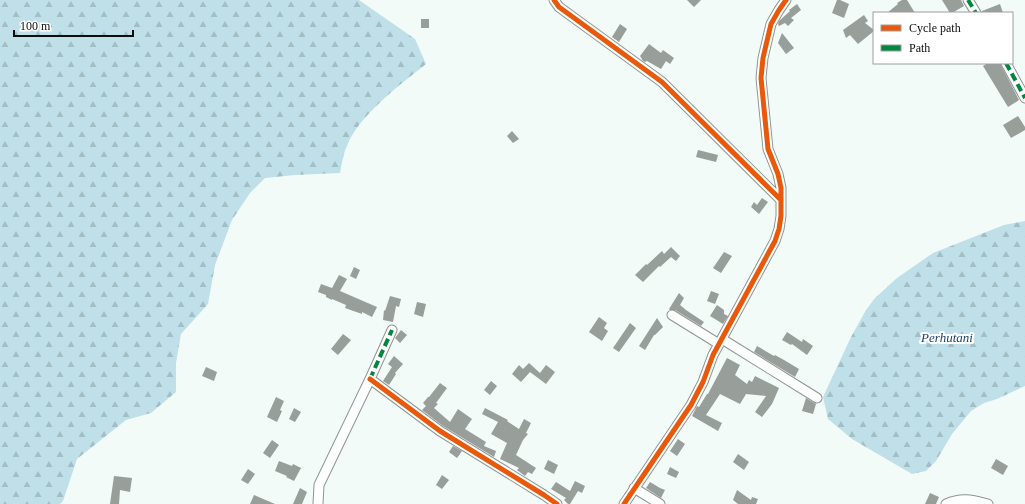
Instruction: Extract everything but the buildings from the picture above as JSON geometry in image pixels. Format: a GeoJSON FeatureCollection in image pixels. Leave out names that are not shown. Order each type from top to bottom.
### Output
{"type":"FeatureCollection","features":[{"type":"Feature","properties":{"kind":"street"},"geometry":{"type":"LineString","coordinates":[[554,0],[559,8],[662,82],[782,200]]}},
{"type":"Feature","properties":{"kind":"street"},"geometry":{"type":"LineString","coordinates":[[624,504],[691,405],[703,382],[720,341],[775,241],[779,228],[782,200],[781,188],[778,174],[768,149],[761,78],[763,58],[771,24],[786,0]]}},
{"type":"Feature","properties":{"kind":"street"},"geometry":{"type":"LineString","coordinates":[[968,0],[975,12]]}},
{"type":"Feature","properties":{"kind":"street"},"geometry":{"type":"LineString","coordinates":[[1007,64],[1025,98]]}},
{"type":"Feature","properties":{"kind":"street"},"geometry":{"type":"LineString","coordinates":[[672,315],[818,398]]}},
{"type":"Feature","properties":{"kind":"street"},"geometry":{"type":"LineString","coordinates":[[318,504],[319,485],[392,330]]}},
{"type":"Feature","properties":{"kind":"street"},"geometry":{"type":"LineString","coordinates":[[370,379],[440,431],[557,504]]}},
{"type":"Feature","properties":{"kind":"street"},"geometry":{"type":"LineString","coordinates":[[634,488],[660,504]]}},
{"type":"Feature","properties":{"kind":"street"},"geometry":{"type":"LineString","coordinates":[[946,504],[966,499],[988,504]]}},
{"type":"Feature","properties":{"kind":"green space"},"geometry":{"type":"Polygon","coordinates":[[[0,0],[359,0],[415,39],[426,64],[381,101],[360,123],[346,149],[340,173],[265,178],[250,193],[232,220],[215,265],[208,304],[181,334],[176,363],[176,392],[151,413],[126,420],[77,459],[63,501],[60,504],[0,504],[0,0]]]}},
{"type":"Feature","properties":{"kind":"green space","name":"Perhutani"},"geometry":{"type":"Polygon","coordinates":[[[1025,221],[1025,386],[997,399],[984,403],[971,411],[952,434],[936,461],[926,471],[912,474],[852,439],[828,419],[823,397],[851,337],[866,310],[875,298],[897,278],[933,253],[1004,225],[1025,221]]]}},
{"type":"Feature","properties":{"kind":"marked path"},"geometry":{"type":"LineString","coordinates":[[968,0],[975,12]]}},
{"type":"Feature","properties":{"kind":"marked path"},"geometry":{"type":"LineString","coordinates":[[1007,64],[1025,98]]}},
{"type":"Feature","properties":{"kind":"marked path"},"geometry":{"type":"LineString","coordinates":[[370,379],[392,330]]}},
{"type":"Feature","properties":{"kind":"cycle path"},"geometry":{"type":"LineString","coordinates":[[554,0],[559,7],[662,82],[781,200]]}},
{"type":"Feature","properties":{"kind":"cycle path"},"geometry":{"type":"LineString","coordinates":[[624,504],[691,405],[703,382],[713,355],[775,241],[779,229],[781,216],[781,188],[778,174],[768,149],[761,78],[763,58],[771,24],[786,0]]}},
{"type":"Feature","properties":{"kind":"cycle path"},"geometry":{"type":"LineString","coordinates":[[370,379],[440,431],[557,504]]}}]}
